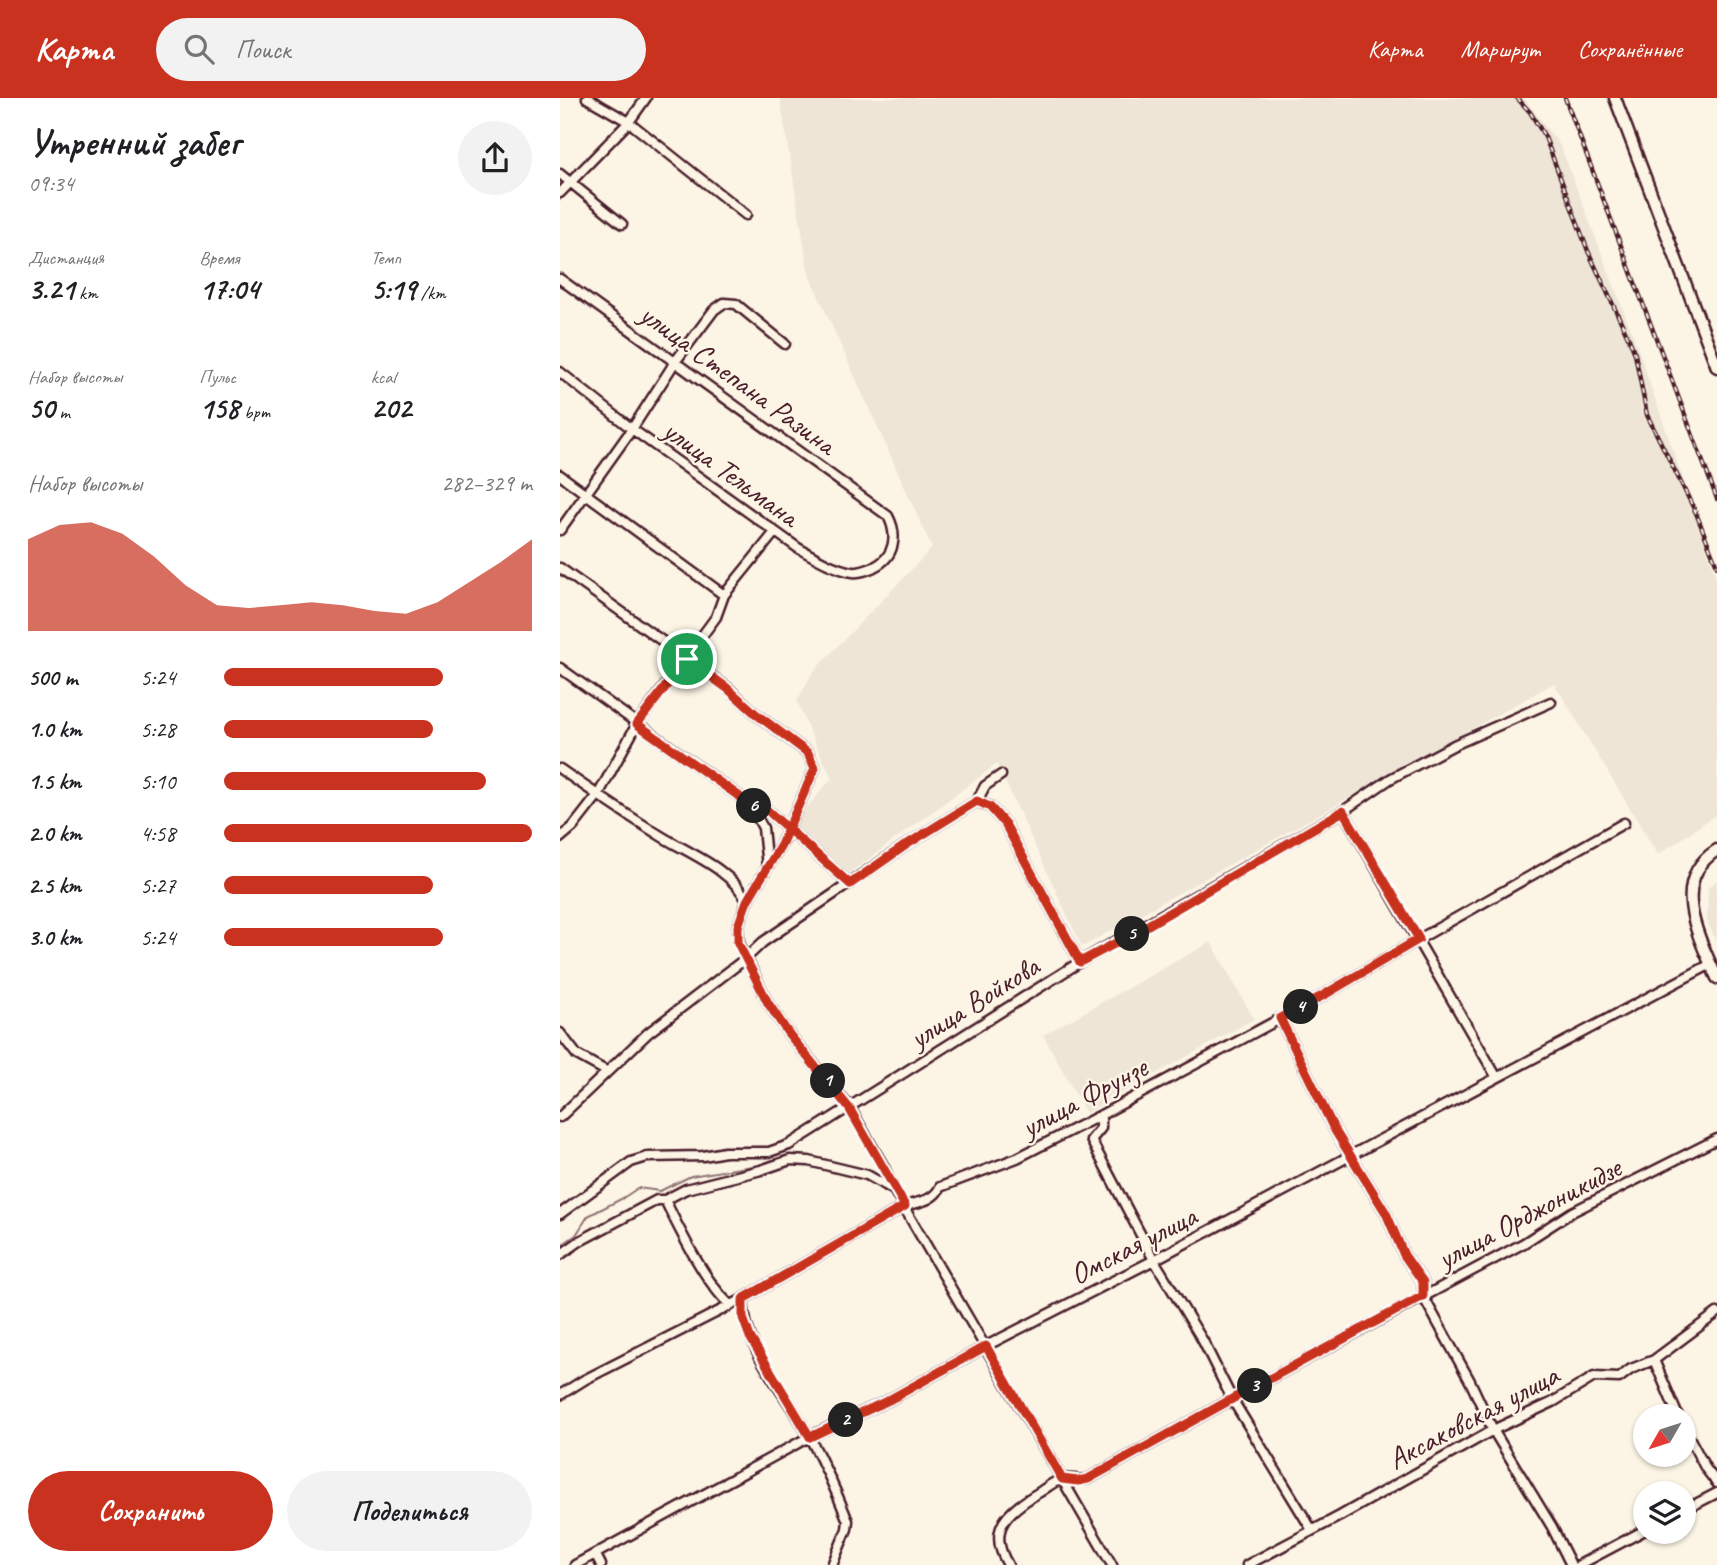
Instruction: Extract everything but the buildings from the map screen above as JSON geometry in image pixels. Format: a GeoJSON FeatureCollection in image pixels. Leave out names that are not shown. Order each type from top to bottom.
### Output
{"type":"FeatureCollection","features":[{"type":"Feature","properties":{"kind":"street"},"geometry":{"type":"LineString","coordinates":[[587,98],[629,122],[746,215]]}},
{"type":"Feature","properties":{"kind":"street"},"geometry":{"type":"LineString","coordinates":[[560,193],[629,122],[646,98]]}},
{"type":"Feature","properties":{"kind":"street"},"geometry":{"type":"LineString","coordinates":[[1615,98],[1715,355],[1717,367]]}},
{"type":"Feature","properties":{"kind":"street"},"geometry":{"type":"LineString","coordinates":[[560,174],[622,224]]}},
{"type":"Feature","properties":{"kind":"street","name":"улица Степана Разина"},"geometry":{"type":"LineString","coordinates":[[560,279],[888,516],[894,528],[895,540],[888,557]]}},
{"type":"Feature","properties":{"kind":"street"},"geometry":{"type":"LineString","coordinates":[[560,530],[706,319],[724,303],[736,304],[785,344]]}},
{"type":"Feature","properties":{"kind":"street","name":"улица Тельмана"},"geometry":{"type":"LineString","coordinates":[[560,372],[632,429],[775,532],[820,561],[853,572],[865,571],[879,565],[888,557]]}},
{"type":"Feature","properties":{"kind":"street"},"geometry":{"type":"LineString","coordinates":[[560,475],[724,595]]}},
{"type":"Feature","properties":{"kind":"street"},"geometry":{"type":"LineString","coordinates":[[560,838],[573,827],[598,795],[637,724],[716,617],[724,595],[775,532]]}},
{"type":"Feature","properties":{"kind":"street"},"geometry":{"type":"LineString","coordinates":[[560,568],[727,688],[756,714],[808,753],[815,768],[781,845],[747,901],[738,926],[738,943],[768,1003],[788,1033],[849,1108],[878,1156],[894,1190],[1112,1565]]}},
{"type":"Feature","properties":{"kind":"street"},"geometry":{"type":"LineString","coordinates":[[560,668],[750,804],[767,810],[850,884]]}},
{"type":"Feature","properties":{"kind":"street","name":"улица Войкова"},"geometry":{"type":"LineString","coordinates":[[560,1214],[631,1162],[659,1156],[769,1152],[789,1145],[1080,962],[1343,811],[1390,779],[1443,751],[1551,702]]}},
{"type":"Feature","properties":{"kind":"street"},"geometry":{"type":"LineString","coordinates":[[560,769],[730,877],[747,901]]}},
{"type":"Feature","properties":{"kind":"street"},"geometry":{"type":"LineString","coordinates":[[560,1116],[680,1007],[745,959],[763,942],[906,845],[977,801],[985,786],[1001,775]]}},
{"type":"Feature","properties":{"kind":"street"},"geometry":{"type":"LineString","coordinates":[[977,801],[990,807],[1005,824],[1080,962]]}},
{"type":"Feature","properties":{"kind":"street"},"geometry":{"type":"LineString","coordinates":[[750,804],[763,828],[767,867]]}},
{"type":"Feature","properties":{"kind":"street"},"geometry":{"type":"LineString","coordinates":[[1343,811],[1496,1076]]}},
{"type":"Feature","properties":{"kind":"street","name":"улица Фрунзе"},"geometry":{"type":"LineString","coordinates":[[560,1395],[584,1380],[743,1299],[905,1206],[937,1195],[940,1187],[1017,1158],[1101,1115],[1324,995],[1624,823]]}},
{"type":"Feature","properties":{"kind":"street"},"geometry":{"type":"LineString","coordinates":[[1717,850],[1699,867],[1692,885],[1690,908],[1696,931],[1717,978]]}},
{"type":"Feature","properties":{"kind":"street","name":"Омская улица"},"geometry":{"type":"LineString","coordinates":[[575,1565],[810,1437],[889,1400],[986,1346],[1154,1260],[1711,964]]}},
{"type":"Feature","properties":{"kind":"street"},"geometry":{"type":"LineString","coordinates":[[1280,1018],[1334,1129],[1386,1213],[1404,1255],[1423,1282],[1423,1296],[1470,1381],[1493,1430],[1552,1527],[1571,1565]]}},
{"type":"Feature","properties":{"kind":"street"},"geometry":{"type":"LineString","coordinates":[[560,1033],[577,1055],[606,1072]]}},
{"type":"Feature","properties":{"kind":"street"},"geometry":{"type":"LineString","coordinates":[[1101,1115],[1101,1128],[1091,1140],[1154,1260],[1203,1341],[1232,1399],[1312,1530]]}},
{"type":"Feature","properties":{"kind":"street","name":"улица Орджоникидзе"},"geometry":{"type":"LineString","coordinates":[[1008,1565],[1000,1552],[998,1538],[1005,1518],[1016,1506],[1062,1479],[1088,1479],[1524,1243],[1572,1212],[1717,1139]]}},
{"type":"Feature","properties":{"kind":"street"},"geometry":{"type":"LineString","coordinates":[[560,1255],[616,1220],[657,1200],[666,1200],[686,1189],[790,1160],[809,1161],[867,1175],[894,1190]]}},
{"type":"Feature","properties":{"kind":"street"},"geometry":{"type":"LineString","coordinates":[[666,1200],[719,1294],[730,1305]]}},
{"type":"Feature","properties":{"kind":"street"},"geometry":{"type":"LineString","coordinates":[[743,1299],[743,1318],[750,1337],[810,1437],[848,1521],[832,1565]]}},
{"type":"Feature","properties":{"kind":"street","name":"Аксаковская улица"},"geometry":{"type":"LineString","coordinates":[[1247,1565],[1493,1430],[1553,1402],[1594,1377],[1619,1378],[1631,1369],[1654,1360],[1717,1313]]}},
{"type":"Feature","properties":{"kind":"street"},"geometry":{"type":"LineString","coordinates":[[1654,1360],[1673,1404]]}},
{"type":"Feature","properties":{"kind":"street"},"geometry":{"type":"LineString","coordinates":[[1696,1451],[1717,1483]]}},
{"type":"Feature","properties":{"kind":"street"},"geometry":{"type":"LineString","coordinates":[[1696,1504],[1717,1493]]}},
{"type":"Feature","properties":{"kind":"street"},"geometry":{"type":"LineString","coordinates":[[1578,1565],[1633,1536]]}},
{"type":"Feature","properties":{"kind":"street"},"geometry":{"type":"LineString","coordinates":[[596,1555],[601,1565]]}},
{"type":"Feature","properties":{"kind":"shaded area"},"geometry":{"type":"Polygon","coordinates":[[[780,98],[1524,98],[1561,147],[1636,343],[1717,579],[1717,814],[1658,855],[1554,683],[1082,947],[997,764],[848,874],[791,826],[832,778],[797,701],[813,672],[932,548],[809,275],[780,98]]]}},
{"type":"Feature","properties":{"kind":"shaded area"},"geometry":{"type":"Polygon","coordinates":[[[1717,880],[1717,944],[1707,921],[1708,888],[1717,880]]]}},
{"type":"Feature","properties":{"kind":"shaded area"},"geometry":{"type":"Polygon","coordinates":[[[1211,942],[1254,1019],[1086,1113],[1043,1035],[1211,942]]]}},
{"type":"Feature","properties":{"kind":"waterway"},"geometry":{"type":"LineString","coordinates":[[560,1246],[576,1235],[588,1216],[638,1188],[660,1191],[691,1176],[771,1163]]}},
{"type":"Feature","properties":{"kind":"railway"},"geometry":{"type":"LineString","coordinates":[[1517,98],[1530,112],[1545,137],[1588,251],[1635,354],[1647,415],[1696,513],[1717,566]]}},
{"type":"Feature","properties":{"kind":"railway"},"geometry":{"type":"LineString","coordinates":[[1565,98],[1717,499]]}},
{"type":"Feature","properties":{"kind":"route"},"geometry":{"type":"LineString","coordinates":[[687,659],[637,724],[750,804],[767,810],[787,829],[836,869],[850,884],[977,801],[990,807],[1005,824],[1080,962],[1343,811],[1419,939],[1280,1018],[1334,1129],[1386,1213],[1404,1255],[1423,1282],[1423,1296],[1088,1479],[1062,1479],[986,1346],[889,1400],[810,1437],[750,1337],[743,1318],[743,1299],[905,1206],[849,1108],[788,1033],[768,1003],[738,943],[738,926],[747,901],[781,845],[787,829],[815,768],[808,753],[687,659]]}}]}
